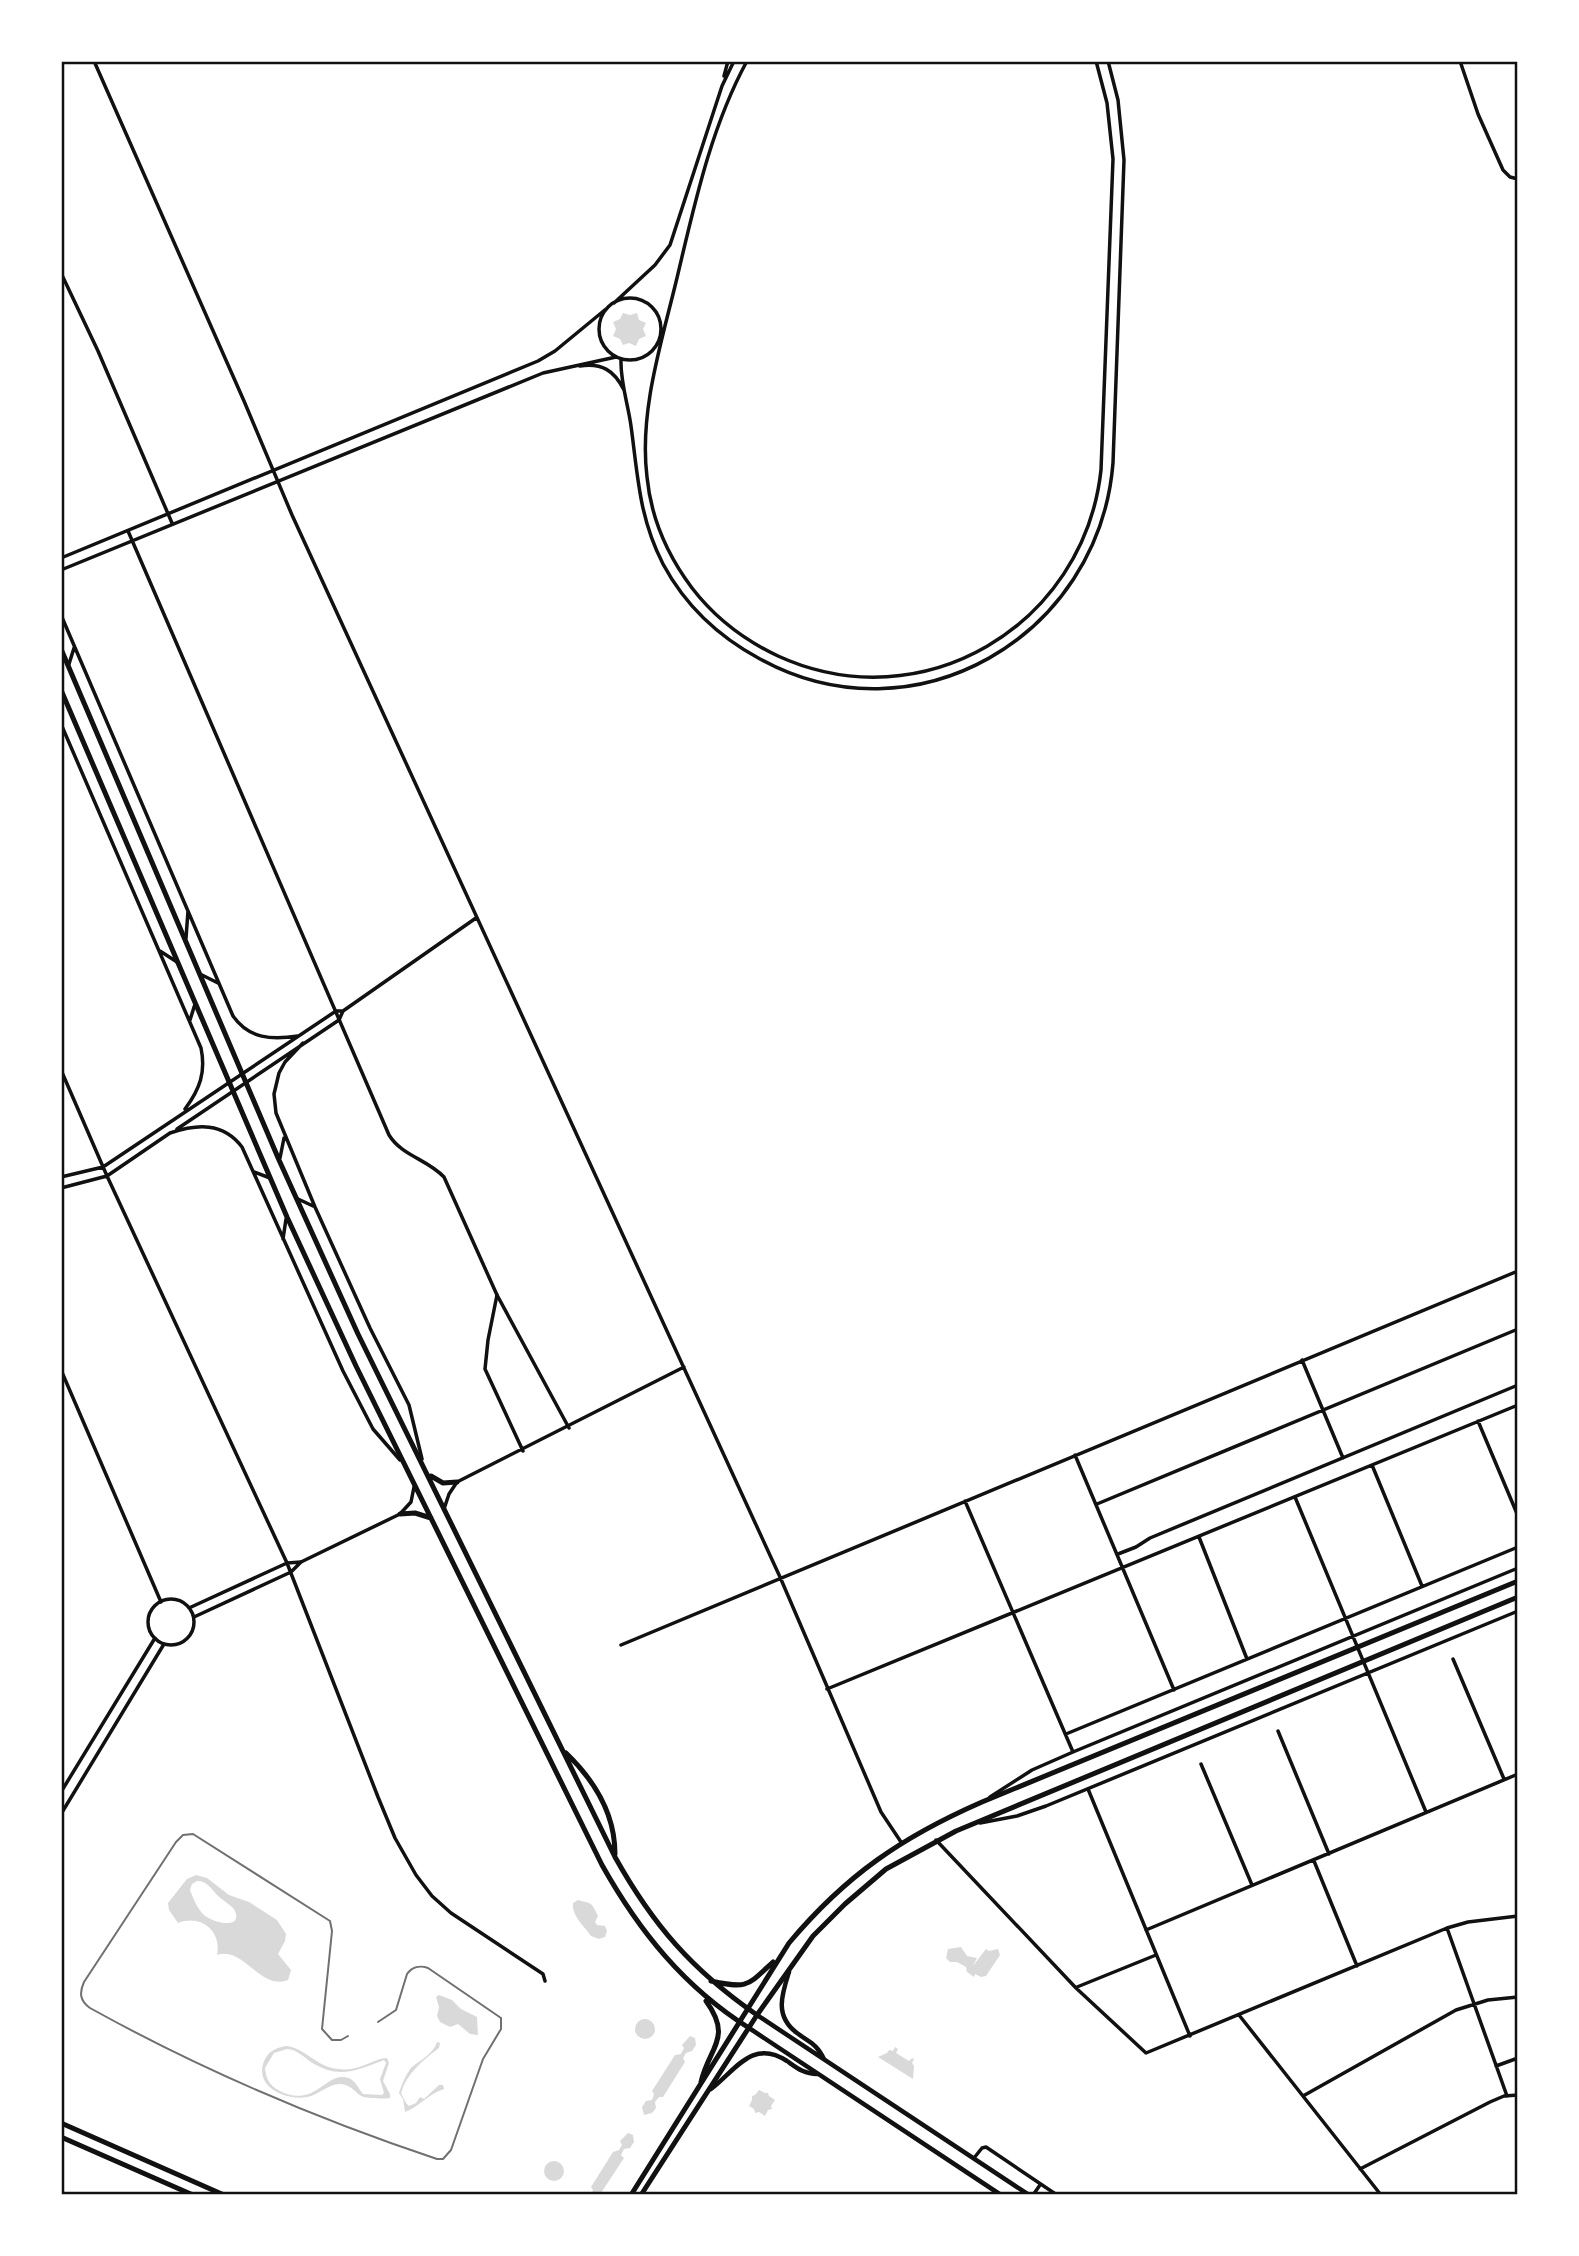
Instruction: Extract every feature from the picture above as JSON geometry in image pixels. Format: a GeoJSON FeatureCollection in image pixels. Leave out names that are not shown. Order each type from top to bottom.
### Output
{"type":"FeatureCollection","features":[{"type":"Feature","properties":{"kind":"main road"},"geometry":{"type":"LineString","coordinates":[[61,649],[279,1160],[370,1360],[615,1857],[644,1907],[710,1980],[747,2009],[1031,2195]]}},
{"type":"Feature","properties":{"kind":"main road"},"geometry":{"type":"LineString","coordinates":[[61,690],[287,1217],[356,1366],[611,1881],[646,1936],[700,1993],[714,2013],[718,2031],[717,2045],[704,2066],[700,2087]]}},
{"type":"Feature","properties":{"kind":"main road"},"geometry":{"type":"LineString","coordinates":[[428,1474],[443,1483],[457,1482]]}},
{"type":"Feature","properties":{"kind":"main road"},"geometry":{"type":"LineString","coordinates":[[400,1514],[415,1513],[432,1518]]}},
{"type":"Feature","properties":{"kind":"main road"},"geometry":{"type":"LineString","coordinates":[[631,2195],[778,1958],[836,1892],[901,1842],[982,1802],[1518,1581]]}},
{"type":"Feature","properties":{"kind":"main road"},"geometry":{"type":"LineString","coordinates":[[641,2195],[791,1965],[825,1922],[887,1869],[936,1840],[1518,1597]]}},
{"type":"Feature","properties":{"kind":"main road"},"geometry":{"type":"LineString","coordinates":[[562,1749],[587,1773],[596,1789],[614,1827],[615,1857]]}},
{"type":"Feature","properties":{"kind":"main road"},"geometry":{"type":"LineString","coordinates":[[710,1980],[732,1986],[746,1984],[778,1958]]}},
{"type":"Feature","properties":{"kind":"main road"},"geometry":{"type":"LineString","coordinates":[[791,1965],[781,1998],[782,2012],[794,2031],[817,2046],[824,2060]]}},
{"type":"Feature","properties":{"kind":"main road"},"geometry":{"type":"LineString","coordinates":[[700,1993],[739,2022],[1001,2195]]}},
{"type":"Feature","properties":{"kind":"main road"},"geometry":{"type":"LineString","coordinates":[[708,2092],[741,2061],[759,2054],[781,2057],[806,2074],[817,2074]]}},
{"type":"Feature","properties":{"kind":"main road"},"geometry":{"type":"LineString","coordinates":[[61,2123],[224,2195]]}},
{"type":"Feature","properties":{"kind":"main road"},"geometry":{"type":"LineString","coordinates":[[61,2137],[193,2195]]}},
{"type":"Feature","properties":{"kind":"street"},"geometry":{"type":"LineString","coordinates":[[94,61],[277,481],[780,1577],[881,1812],[901,1842]]}},
{"type":"Feature","properties":{"kind":"street"},"geometry":{"type":"LineString","coordinates":[[61,558],[555,352],[655,265],[670,244],[728,61]]}},
{"type":"Feature","properties":{"kind":"street"},"geometry":{"type":"LineString","coordinates":[[722,86],[734,61]]}},
{"type":"Feature","properties":{"kind":"street"},"geometry":{"type":"LineString","coordinates":[[747,61],[735,83],[714,139],[690,223],[659,355],[647,419],[645,451],[649,490],[658,526],[684,577],[704,602],[727,624],[748,640],[811,669],[846,676],[887,677],[925,672],[967,657],[995,643],[1016,628],[1055,587],[1088,527],[1101,470],[1113,159],[1107,103],[1096,61]]}},
{"type":"Feature","properties":{"kind":"street"},"geometry":{"type":"LineString","coordinates":[[606,309],[601,318],[599,333],[604,347],[618,358],[626,394],[638,492],[648,529],[664,565],[695,610],[743,650],[776,668],[796,676],[844,687],[888,689],[938,680],[981,663],[1022,638],[1065,593],[1098,531],[1106,504],[1112,471],[1124,160],[1121,116],[1108,61]]}},
{"type":"Feature","properties":{"kind":"street"},"geometry":{"type":"LineString","coordinates":[[1460,61],[1478,114],[1503,170],[1518,180]]}},
{"type":"Feature","properties":{"kind":"street"},"geometry":{"type":"LineString","coordinates":[[61,273],[98,351],[172,523]]}},
{"type":"Feature","properties":{"kind":"street"},"geometry":{"type":"LineString","coordinates":[[614,303],[628,299],[643,302],[654,312],[660,326],[656,345],[659,355]]}},
{"type":"Feature","properties":{"kind":"street"},"geometry":{"type":"LineString","coordinates":[[660,326],[667,320]]}},
{"type":"Feature","properties":{"kind":"street"},"geometry":{"type":"LineString","coordinates":[[61,570],[530,378],[561,368],[618,358],[640,358],[656,345]]}},
{"type":"Feature","properties":{"kind":"street"},"geometry":{"type":"LineString","coordinates":[[1105,356],[1117,356]]}},
{"type":"Feature","properties":{"kind":"street"},"geometry":{"type":"LineString","coordinates":[[561,368],[590,364],[605,368],[617,377],[626,394]]}},
{"type":"Feature","properties":{"kind":"street"},"geometry":{"type":"LineString","coordinates":[[648,529],[658,526]]}},
{"type":"Feature","properties":{"kind":"street"},"geometry":{"type":"LineString","coordinates":[[1088,527],[1098,531]]}},
{"type":"Feature","properties":{"kind":"street"},"geometry":{"type":"LineString","coordinates":[[128,531],[389,1135],[397,1146],[433,1167],[444,1177],[497,1295],[569,1427]]}},
{"type":"Feature","properties":{"kind":"street"},"geometry":{"type":"LineString","coordinates":[[675,583],[684,577]]}},
{"type":"Feature","properties":{"kind":"street"},"geometry":{"type":"LineString","coordinates":[[61,615],[235,1019],[246,1030],[267,1038],[298,1036]]}},
{"type":"Feature","properties":{"kind":"street"},"geometry":{"type":"LineString","coordinates":[[1016,628],[1022,638]]}},
{"type":"Feature","properties":{"kind":"street"},"geometry":{"type":"LineString","coordinates":[[68,666],[75,647]]}},
{"type":"Feature","properties":{"kind":"street"},"geometry":{"type":"LineString","coordinates":[[776,668],[781,657]]}},
{"type":"Feature","properties":{"kind":"street"},"geometry":{"type":"LineString","coordinates":[[844,687],[846,676]]}},
{"type":"Feature","properties":{"kind":"street"},"geometry":{"type":"LineString","coordinates":[[61,724],[201,1048],[204,1065],[199,1087],[182,1113]]}},
{"type":"Feature","properties":{"kind":"street"},"geometry":{"type":"LineString","coordinates":[[186,940],[188,910]]}},
{"type":"Feature","properties":{"kind":"street"},"geometry":{"type":"LineString","coordinates":[[61,1188],[107,1176],[339,1020],[343,1011],[476,918]]}},
{"type":"Feature","properties":{"kind":"street"},"geometry":{"type":"LineString","coordinates":[[158,949],[178,962]]}},
{"type":"Feature","properties":{"kind":"street"},"geometry":{"type":"LineString","coordinates":[[200,974],[219,984]]}},
{"type":"Feature","properties":{"kind":"street"},"geometry":{"type":"LineString","coordinates":[[189,1021],[196,1002]]}},
{"type":"Feature","properties":{"kind":"street"},"geometry":{"type":"LineString","coordinates":[[61,1177],[103,1167],[336,1011],[343,1011]]}},
{"type":"Feature","properties":{"kind":"street"},"geometry":{"type":"LineString","coordinates":[[303,1043],[282,1067],[275,1085],[276,1113],[370,1328],[409,1405],[422,1462]]}},
{"type":"Feature","properties":{"kind":"street"},"geometry":{"type":"LineString","coordinates":[[61,1070],[107,1176],[291,1572],[382,1808],[401,1850],[416,1875],[443,1907],[542,1974],[545,1981]]}},
{"type":"Feature","properties":{"kind":"street"},"geometry":{"type":"LineString","coordinates":[[170,1133],[197,1126],[220,1129],[238,1142],[331,1346],[371,1424],[407,1467]]}},
{"type":"Feature","properties":{"kind":"street"},"geometry":{"type":"LineString","coordinates":[[279,1160],[285,1136]]}},
{"type":"Feature","properties":{"kind":"street"},"geometry":{"type":"LineString","coordinates":[[252,1171],[270,1178]]}},
{"type":"Feature","properties":{"kind":"street"},"geometry":{"type":"LineString","coordinates":[[296,1199],[315,1207]]}},
{"type":"Feature","properties":{"kind":"street"},"geometry":{"type":"LineString","coordinates":[[283,1241],[287,1217]]}},
{"type":"Feature","properties":{"kind":"street"},"geometry":{"type":"LineString","coordinates":[[621,1645],[1518,1271]]}},
{"type":"Feature","properties":{"kind":"street"},"geometry":{"type":"LineString","coordinates":[[497,1295],[485,1369],[523,1451]]}},
{"type":"Feature","properties":{"kind":"street"},"geometry":{"type":"LineString","coordinates":[[1097,1504],[1518,1329]]}},
{"type":"Feature","properties":{"kind":"street"},"geometry":{"type":"LineString","coordinates":[[1302,1360],[1343,1458]]}},
{"type":"Feature","properties":{"kind":"street"},"geometry":{"type":"LineString","coordinates":[[444,1509],[457,1482],[523,1451],[684,1367]]}},
{"type":"Feature","properties":{"kind":"street"},"geometry":{"type":"LineString","coordinates":[[61,1370],[161,1602]]}},
{"type":"Feature","properties":{"kind":"street"},"geometry":{"type":"LineString","coordinates":[[1118,1554],[1150,1538],[1518,1385]]}},
{"type":"Feature","properties":{"kind":"street"},"geometry":{"type":"LineString","coordinates":[[827,1689],[1518,1405]]}},
{"type":"Feature","properties":{"kind":"street"},"geometry":{"type":"LineString","coordinates":[[1478,1421],[1518,1516]]}},
{"type":"Feature","properties":{"kind":"street"},"geometry":{"type":"LineString","coordinates":[[1075,1455],[1174,1690]]}},
{"type":"Feature","properties":{"kind":"street"},"geometry":{"type":"LineString","coordinates":[[1372,1465],[1423,1587]]}},
{"type":"Feature","properties":{"kind":"street"},"geometry":{"type":"LineString","coordinates":[[194,1617],[291,1572],[301,1562],[400,1514],[411,1502],[415,1483]]}},
{"type":"Feature","properties":{"kind":"street"},"geometry":{"type":"LineString","coordinates":[[1295,1497],[1426,1812]]}},
{"type":"Feature","properties":{"kind":"street"},"geometry":{"type":"LineString","coordinates":[[965,1501],[1073,1752]]}},
{"type":"Feature","properties":{"kind":"street"},"geometry":{"type":"LineString","coordinates":[[1199,1537],[1248,1660]]}},
{"type":"Feature","properties":{"kind":"street"},"geometry":{"type":"LineString","coordinates":[[1066,1734],[1518,1547]]}},
{"type":"Feature","properties":{"kind":"street"},"geometry":{"type":"LineString","coordinates":[[189,1608],[286,1563],[301,1562]]}},
{"type":"Feature","properties":{"kind":"street"},"geometry":{"type":"LineString","coordinates":[[982,1802],[1032,1770],[1073,1752],[1518,1569]]}},
{"type":"Feature","properties":{"kind":"street"},"geometry":{"type":"LineString","coordinates":[[178,1601],[189,1608],[194,1617],[193,1630],[184,1641],[164,1644],[151,1633],[149,1619],[154,1607],[161,1602],[178,1601]]}},
{"type":"Feature","properties":{"kind":"street"},"geometry":{"type":"LineString","coordinates":[[971,1825],[1018,1815],[1088,1789],[1518,1611]]}},
{"type":"Feature","properties":{"kind":"street"},"geometry":{"type":"LineString","coordinates":[[61,1792],[155,1638]]}},
{"type":"Feature","properties":{"kind":"street"},"geometry":{"type":"LineString","coordinates":[[61,1814],[164,1644]]}},
{"type":"Feature","properties":{"kind":"street"},"geometry":{"type":"LineString","coordinates":[[1453,1659],[1504,1779]]}},
{"type":"Feature","properties":{"kind":"street"},"geometry":{"type":"LineString","coordinates":[[1278,1731],[1329,1854]]}},
{"type":"Feature","properties":{"kind":"street"},"geometry":{"type":"LineString","coordinates":[[1202,1764],[1252,1885]]}},
{"type":"Feature","properties":{"kind":"street"},"geometry":{"type":"LineString","coordinates":[[1146,1930],[1518,1773]]}},
{"type":"Feature","properties":{"kind":"street"},"geometry":{"type":"LineString","coordinates":[[1088,1789],[1190,2036]]}},
{"type":"Feature","properties":{"kind":"street"},"geometry":{"type":"LineString","coordinates":[[936,1840],[1076,1988],[1146,2053],[1447,1928],[1468,1922],[1518,1916]]}},
{"type":"Feature","properties":{"kind":"street"},"geometry":{"type":"LineString","coordinates":[[1313,1860],[1357,1966]]}},
{"type":"Feature","properties":{"kind":"street"},"geometry":{"type":"LineString","coordinates":[[1447,1928],[1507,2096]]}},
{"type":"Feature","properties":{"kind":"street"},"geometry":{"type":"LineString","coordinates":[[1076,1988],[1156,1955]]}},
{"type":"Feature","properties":{"kind":"street"},"geometry":{"type":"LineString","coordinates":[[1303,2096],[1455,2010],[1474,2003],[1518,1997]]}},
{"type":"Feature","properties":{"kind":"street"},"geometry":{"type":"LineString","coordinates":[[1238,2015],[1381,2195]]}},
{"type":"Feature","properties":{"kind":"street"},"geometry":{"type":"LineString","coordinates":[[1496,2066],[1518,2058]]}},
{"type":"Feature","properties":{"kind":"street"},"geometry":{"type":"LineString","coordinates":[[1360,2169],[1490,2102],[1518,2095]]}},
{"type":"Feature","properties":{"kind":"street"},"geometry":{"type":"LineString","coordinates":[[974,2158],[986,2147],[1057,2195]]}},
{"type":"Feature","properties":{"kind":"street"},"geometry":{"type":"LineString","coordinates":[[1031,2195],[1041,2184]]}},
{"type":"Feature","properties":{"kind":"shaded area"},"geometry":{"type":"Polygon","coordinates":[[[623,313],[637,313],[639,320],[646,323],[643,329],[646,336],[639,339],[636,346],[629,343],[623,345],[620,339],[613,336],[616,329],[613,322],[620,319],[623,313]]]}},
{"type":"Feature","properties":{"kind":"shaded area"},"geometry":{"type":"Polygon","coordinates":[[[196,1875],[207,1878],[229,1895],[249,1902],[277,1920],[286,1934],[278,1954],[291,1970],[288,1980],[278,1982],[269,1979],[236,1957],[217,1955],[218,1946],[213,1932],[202,1923],[178,1923],[169,1910],[168,1903],[187,1879],[196,1875]],[[197,1881],[192,1884],[190,1890],[201,1912],[218,1922],[234,1921],[234,1909],[204,1882],[197,1881]]]}},
{"type":"Feature","properties":{"kind":"shaded area"},"geometry":{"type":"Polygon","coordinates":[[[578,1900],[592,1905],[598,1916],[595,1922],[605,1926],[605,1937],[599,1939],[591,1936],[579,1920],[573,1907],[573,1903],[578,1900]]]}},
{"type":"Feature","properties":{"kind":"shaded area"},"geometry":{"type":"Polygon","coordinates":[[[961,1947],[967,1956],[977,1958],[973,1966],[986,1949],[998,1949],[1000,1955],[986,1976],[975,1974],[974,1977],[967,1972],[966,1967],[946,1958],[948,1949],[961,1947]]]}},
{"type":"Feature","properties":{"kind":"shaded area"},"geometry":{"type":"Polygon","coordinates":[[[439,1995],[452,2000],[461,2009],[477,2017],[478,2035],[470,2034],[458,2024],[450,2027],[440,2022],[436,1997],[439,1995]]]}},
{"type":"Feature","properties":{"kind":"shaded area"},"geometry":{"type":"Polygon","coordinates":[[[641,2019],[649,2019],[655,2029],[649,2039],[641,2039],[635,2033],[635,2025],[641,2019]]]}},
{"type":"Feature","properties":{"kind":"shaded area"},"geometry":{"type":"Polygon","coordinates":[[[690,2036],[695,2038],[696,2045],[692,2051],[686,2053],[683,2058],[685,2062],[663,2097],[659,2097],[655,2102],[656,2108],[652,2113],[644,2115],[642,2107],[646,2101],[652,2100],[652,2091],[675,2055],[681,2054],[684,2048],[682,2045],[690,2036]]]}},
{"type":"Feature","properties":{"kind":"shaded area"},"geometry":{"type":"Polygon","coordinates":[[[437,2042],[440,2043],[439,2048],[411,2073],[401,2093],[409,2106],[416,2103],[420,2097],[424,2099],[439,2085],[443,2085],[444,2089],[405,2112],[399,2093],[404,2079],[437,2042]]]}},
{"type":"Feature","properties":{"kind":"shaded area"},"geometry":{"type":"Polygon","coordinates":[[[287,2046],[324,2065],[338,2069],[353,2069],[387,2058],[389,2063],[383,2081],[390,2098],[364,2097],[349,2086],[341,2084],[298,2098],[273,2090],[263,2077],[265,2059],[274,2050],[287,2046]],[[287,2049],[274,2053],[265,2068],[268,2081],[278,2090],[300,2096],[344,2077],[353,2081],[363,2094],[384,2093],[380,2079],[386,2063],[384,2060],[356,2070],[330,2071],[287,2049]]]}},
{"type":"Feature","properties":{"kind":"shaded area"},"geometry":{"type":"Polygon","coordinates":[[[895,2047],[898,2049],[896,2053],[909,2061],[914,2059],[913,2079],[878,2057],[889,2050],[893,2051],[895,2047]]]}},
{"type":"Feature","properties":{"kind":"shaded area"},"geometry":{"type":"Polygon","coordinates":[[[759,2090],[768,2093],[775,2100],[772,2109],[768,2110],[765,2116],[759,2112],[755,2113],[749,2106],[752,2096],[759,2090]]]}},
{"type":"Feature","properties":{"kind":"shaded area"},"geometry":{"type":"Polygon","coordinates":[[[628,2133],[633,2135],[634,2142],[630,2148],[624,2149],[621,2155],[624,2158],[601,2193],[591,2195],[591,2187],[613,2152],[619,2150],[622,2145],[620,2141],[628,2133]]]}},
{"type":"Feature","properties":{"kind":"shaded area"},"geometry":{"type":"Polygon","coordinates":[[[550,2161],[558,2161],[564,2171],[558,2181],[550,2181],[544,2175],[544,2167],[550,2161]]]}},
{"type":"Feature","properties":{"kind":"railway"},"geometry":{"type":"LineString","coordinates":[[348,2036],[341,2040],[332,2040],[322,2029],[332,1931],[330,1921],[193,1834],[183,1835],[176,1842],[81,1990],[82,2000],[90,2008],[216,2072],[303,2110],[443,2159],[451,2150],[483,2059],[501,2029],[501,2018],[428,1968],[419,1967],[407,1974],[396,2010],[378,2022]]}}]}
